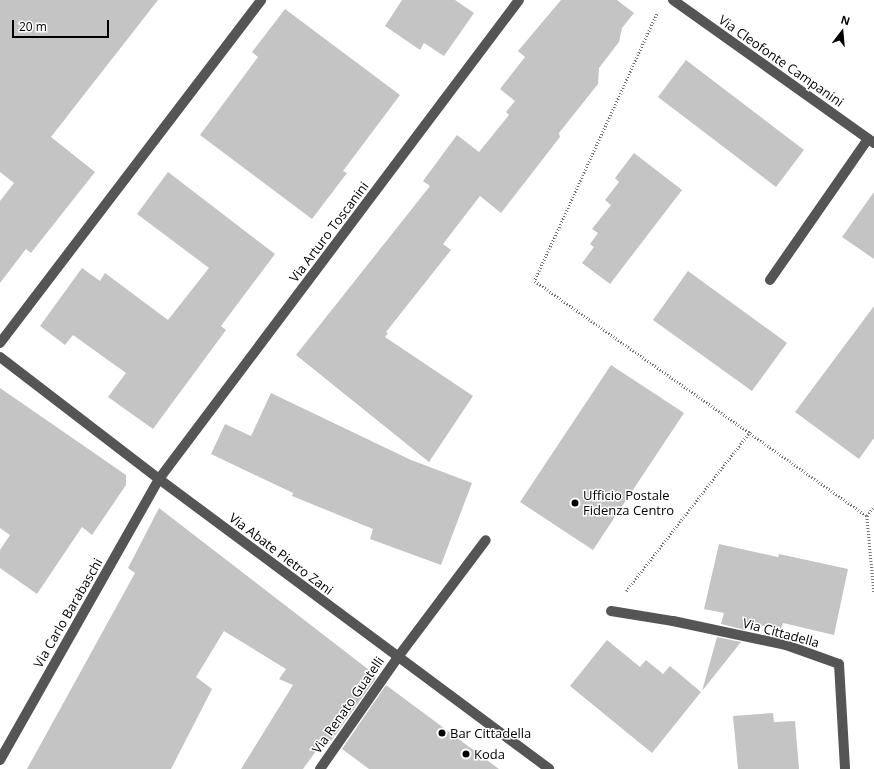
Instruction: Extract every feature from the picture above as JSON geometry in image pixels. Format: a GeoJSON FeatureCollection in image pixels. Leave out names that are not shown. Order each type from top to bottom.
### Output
{"type":"FeatureCollection","features":[{"type":"Feature","properties":{"kind":"street"},"geometry":{"type":"LineString","coordinates":[[0,342],[261,0]]}},
{"type":"Feature","properties":{"kind":"street","name":"Via Arturo Toscanini"},"geometry":{"type":"LineString","coordinates":[[159,479],[519,0]]}},
{"type":"Feature","properties":{"kind":"street","name":"Via Cleofonte Campanini"},"geometry":{"type":"LineString","coordinates":[[673,0],[871,141]]}},
{"type":"Feature","properties":{"kind":"street"},"geometry":{"type":"LineString","coordinates":[[770,280],[871,141]]}},
{"type":"Feature","properties":{"kind":"street","name":"Via Abate Pietro Zani"},"geometry":{"type":"LineString","coordinates":[[0,357],[159,479],[549,769]]}},
{"type":"Feature","properties":{"kind":"street","name":"Via Carlo Barabaschi"},"geometry":{"type":"LineString","coordinates":[[0,760],[159,479]]}},
{"type":"Feature","properties":{"kind":"street","name":"Via Renato Guatelli"},"geometry":{"type":"LineString","coordinates":[[320,769],[398,656],[486,540]]}},
{"type":"Feature","properties":{"kind":"street","name":"Via Cittadella"},"geometry":{"type":"LineString","coordinates":[[611,611],[673,621],[786,645],[839,664],[844,769]]}},
{"type":"Feature","properties":{"kind":"path"},"geometry":{"type":"LineString","coordinates":[[660,7],[535,281],[750,432],[866,516]]}},
{"type":"Feature","properties":{"kind":"path"},"geometry":{"type":"LineString","coordinates":[[611,611],[750,432]]}},
{"type":"Feature","properties":{"kind":"path"},"geometry":{"type":"LineString","coordinates":[[874,506],[866,516],[874,592]]}},
{"type":"Feature","properties":{"kind":"building"},"geometry":{"type":"Polygon","coordinates":[[[0,0],[158,0],[51,137],[95,172],[31,253],[26,249],[0,283],[0,201],[14,183],[0,172],[0,0]]]}},
{"type":"Feature","properties":{"kind":"building"},"geometry":{"type":"Polygon","coordinates":[[[402,0],[455,0],[474,13],[444,56],[424,43],[420,50],[385,26],[402,0]]]}},
{"type":"Feature","properties":{"kind":"building"},"geometry":{"type":"Polygon","coordinates":[[[561,0],[617,0],[634,13],[622,28],[619,42],[599,68],[598,84],[559,133],[560,137],[501,213],[480,196],[443,244],[451,250],[386,332],[388,333],[385,337],[473,396],[429,462],[296,355],[430,186],[423,181],[457,135],[479,152],[509,115],[506,112],[515,101],[500,89],[525,57],[518,51],[561,0]]]}},
{"type":"Feature","properties":{"kind":"building"},"geometry":{"type":"Polygon","coordinates":[[[285,9],[400,95],[343,171],[347,173],[312,219],[200,135],[258,57],[252,52],[285,9]]]}},
{"type":"Feature","properties":{"kind":"building"},"geometry":{"type":"Polygon","coordinates":[[[686,60],[804,150],[776,187],[658,97],[686,60]]]}},
{"type":"Feature","properties":{"kind":"building"},"geometry":{"type":"Polygon","coordinates":[[[634,153],[682,190],[610,284],[582,263],[594,247],[590,244],[598,233],[592,229],[611,205],[605,200],[619,182],[615,178],[634,153]]]}},
{"type":"Feature","properties":{"kind":"building"},"geometry":{"type":"Polygon","coordinates":[[[168,172],[275,254],[221,326],[226,330],[153,429],[108,397],[126,373],[73,335],[65,345],[40,326],[82,268],[100,281],[105,273],[168,320],[209,268],[137,214],[168,172]]]}},
{"type":"Feature","properties":{"kind":"building"},"geometry":{"type":"Polygon","coordinates":[[[874,192],[874,259],[842,237],[874,192]]]}},
{"type":"Feature","properties":{"kind":"building"},"geometry":{"type":"Polygon","coordinates":[[[688,271],[787,343],[752,391],[653,320],[688,271]]]}},
{"type":"Feature","properties":{"kind":"building"},"geometry":{"type":"Polygon","coordinates":[[[874,306],[874,438],[859,459],[795,412],[874,306]]]}},
{"type":"Feature","properties":{"kind":"building"},"geometry":{"type":"Polygon","coordinates":[[[611,365],[684,413],[593,550],[520,502],[611,365]]]}},
{"type":"Feature","properties":{"kind":"building"},"geometry":{"type":"Polygon","coordinates":[[[0,388],[126,475],[126,485],[92,535],[82,527],[37,594],[0,568],[0,550],[10,535],[0,528],[0,388]]]}},
{"type":"Feature","properties":{"kind":"building"},"geometry":{"type":"Polygon","coordinates":[[[271,393],[411,460],[472,483],[441,565],[370,539],[373,529],[292,496],[293,493],[211,454],[225,424],[251,436],[271,393]]]}},
{"type":"Feature","properties":{"kind":"building"},"geometry":{"type":"Polygon","coordinates":[[[159,508],[373,673],[372,675],[376,678],[331,741],[326,737],[303,769],[241,769],[293,685],[279,679],[286,669],[224,631],[196,677],[212,689],[171,769],[27,769],[135,573],[128,568],[159,508]]]}},
{"type":"Feature","properties":{"kind":"building"},"geometry":{"type":"Polygon","coordinates":[[[719,544],[778,557],[779,554],[848,569],[834,635],[783,623],[781,630],[747,622],[745,630],[721,624],[724,613],[704,609],[719,544]]]}},
{"type":"Feature","properties":{"kind":"building"},"geometry":{"type":"Polygon","coordinates":[[[717,637],[741,642],[702,691],[717,637]]]}},
{"type":"Feature","properties":{"kind":"building"},"geometry":{"type":"Polygon","coordinates":[[[607,640],[640,667],[646,660],[663,674],[670,666],[701,692],[652,753],[570,686],[607,640]]]}},
{"type":"Feature","properties":{"kind":"building"},"geometry":{"type":"Polygon","coordinates":[[[386,685],[499,769],[369,769],[342,749],[386,685]]]}},
{"type":"Feature","properties":{"kind":"building"},"geometry":{"type":"Polygon","coordinates":[[[773,713],[774,722],[795,721],[799,769],[738,769],[733,716],[773,713]]]}},
{"type":"Feature","properties":{"kind":"place","name":"Ufficio Postale Fidenza Centro"},"geometry":{"type":"Point","coordinates":[575,503]}},
{"type":"Feature","properties":{"kind":"place","name":"Bar Cittadella"},"geometry":{"type":"Point","coordinates":[442,733]}},
{"type":"Feature","properties":{"kind":"place","name":"Koda"},"geometry":{"type":"Point","coordinates":[466,754]}}]}
